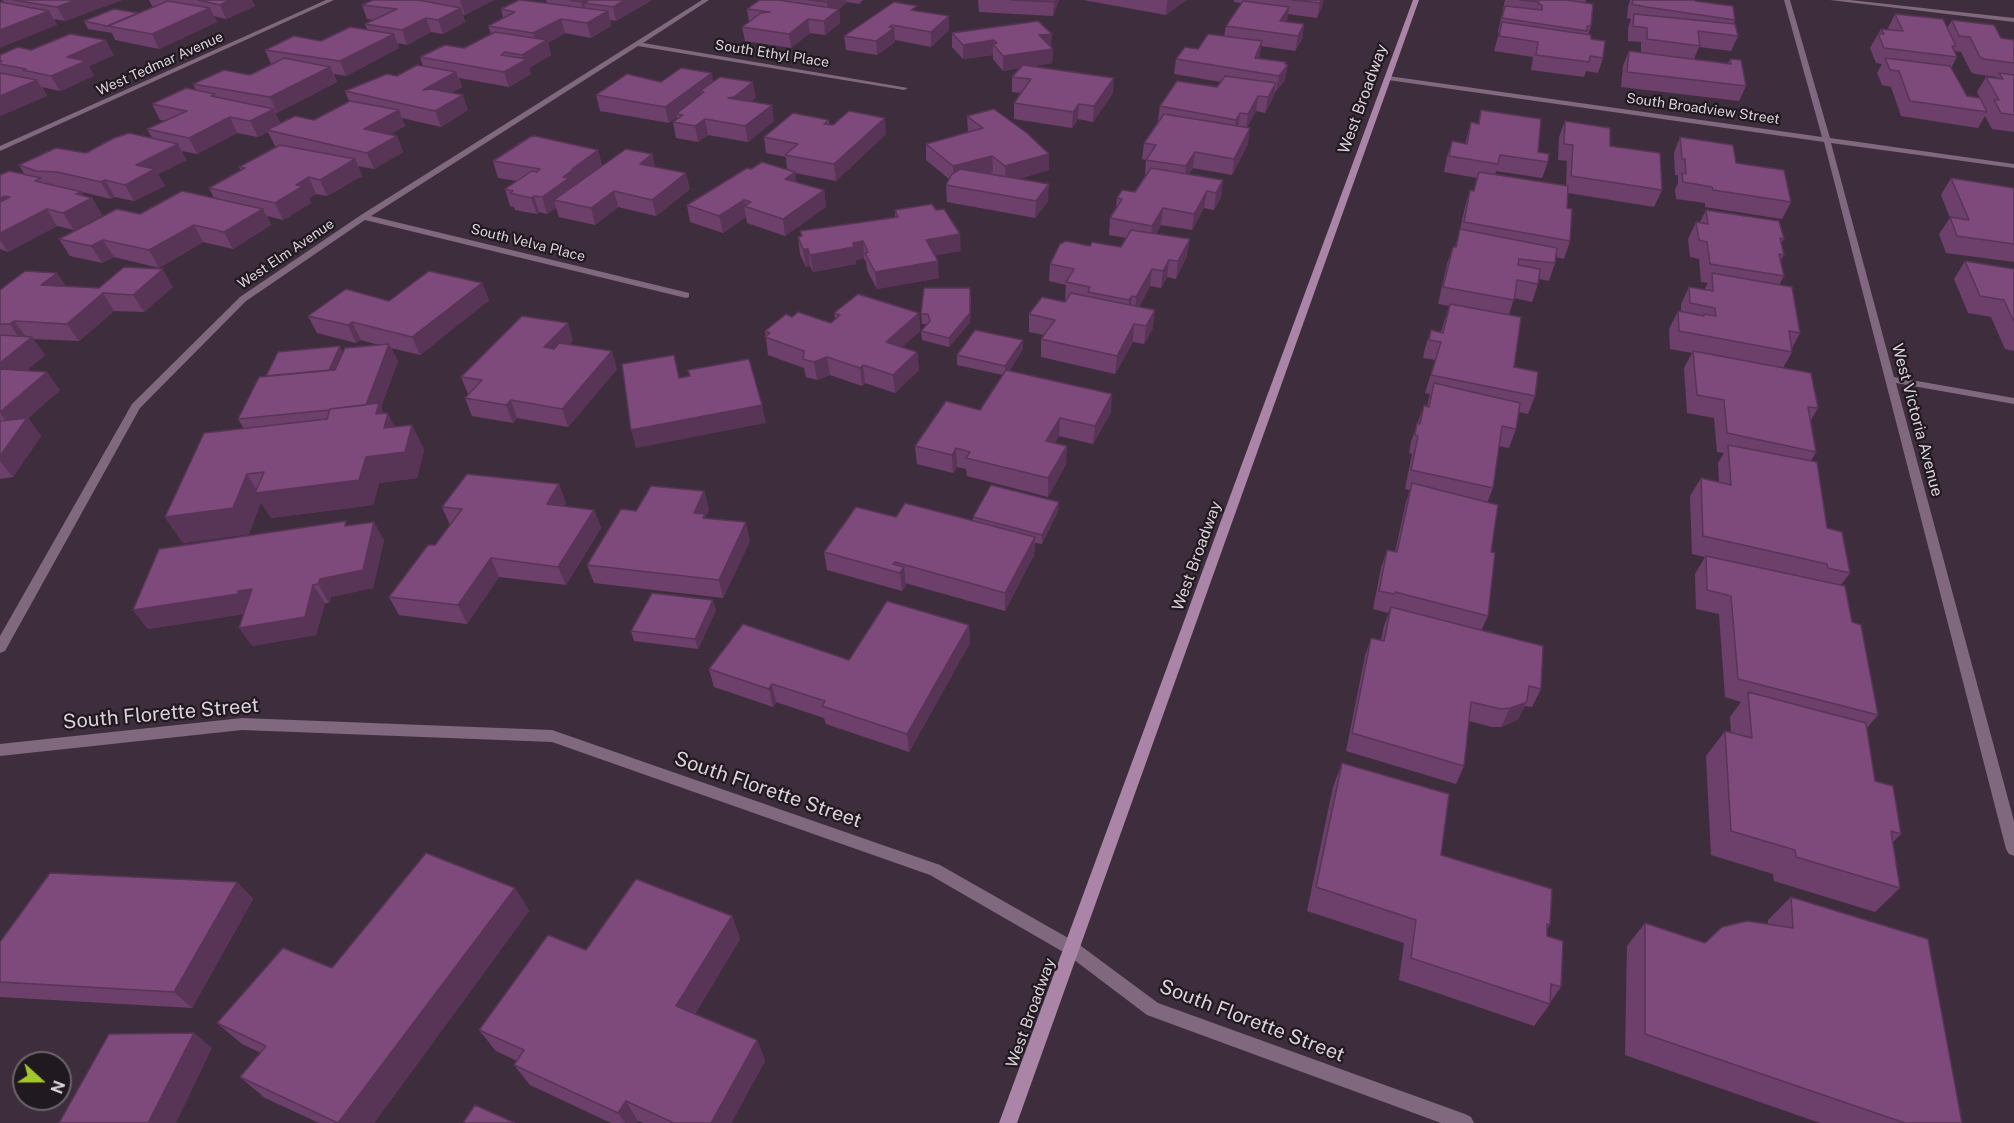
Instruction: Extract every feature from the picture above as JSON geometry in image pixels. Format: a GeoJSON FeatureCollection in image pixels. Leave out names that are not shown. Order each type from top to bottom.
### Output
{"type":"FeatureCollection","features":[{"type":"Feature","properties":{"kind":"main road","name":"West Broadway"},"geometry":{"type":"LineString","coordinates":[[1008,1123],[1416,0]]}},
{"type":"Feature","properties":{"kind":"street","name":"West Tedmar Avenue"},"geometry":{"type":"LineString","coordinates":[[0,149],[330,0]]}},
{"type":"Feature","properties":{"kind":"street","name":"West Elm Avenue"},"geometry":{"type":"LineString","coordinates":[[0,648],[136,406],[243,299],[364,218],[706,0]]}},
{"type":"Feature","properties":{"kind":"street","name":"West Victoria Avenue"},"geometry":{"type":"LineString","coordinates":[[1787,0],[1891,379],[2014,849]]}},
{"type":"Feature","properties":{"kind":"street"},"geometry":{"type":"LineString","coordinates":[[1833,0],[2014,20]]}},
{"type":"Feature","properties":{"kind":"street","name":"South Ethyl Place"},"geometry":{"type":"LineString","coordinates":[[636,44],[904,88]]}},
{"type":"Feature","properties":{"kind":"street","name":"South Broadview Street"},"geometry":{"type":"LineString","coordinates":[[1388,78],[2014,166]]}},
{"type":"Feature","properties":{"kind":"street","name":"South Velva Place"},"geometry":{"type":"LineString","coordinates":[[364,218],[686,295]]}},
{"type":"Feature","properties":{"kind":"street"},"geometry":{"type":"LineString","coordinates":[[1891,379],[2014,401]]}},
{"type":"Feature","properties":{"kind":"street","name":"South Florette Street"},"geometry":{"type":"LineString","coordinates":[[0,750],[242,724],[552,736],[935,870],[1071,948],[1153,1009],[1465,1123]]}},
{"type":"Feature","properties":{"kind":"building"},"geometry":{"type":"Polygon","coordinates":[[[13,0],[76,0],[57,7],[13,0]]]}},
{"type":"Feature","properties":{"kind":"building"},"geometry":{"type":"Polygon","coordinates":[[[198,0],[230,0],[220,5],[198,0]]]}},
{"type":"Feature","properties":{"kind":"building"},"geometry":{"type":"Polygon","coordinates":[[[373,0],[418,0],[461,8],[438,20],[426,18],[402,30],[365,24],[397,9],[362,5],[373,0]]]}},
{"type":"Feature","properties":{"kind":"building"},"geometry":{"type":"Polygon","coordinates":[[[519,0],[608,11],[587,23],[561,19],[533,33],[488,26],[515,12],[501,9],[519,0]]]}},
{"type":"Feature","properties":{"kind":"building"},"geometry":{"type":"Polygon","coordinates":[[[589,0],[625,0],[613,7],[584,3],[589,0]]]}},
{"type":"Feature","properties":{"kind":"building"},"geometry":{"type":"Polygon","coordinates":[[[760,0],[778,0],[839,9],[824,21],[808,19],[789,34],[742,27],[761,13],[770,12],[747,9],[760,0]]]}},
{"type":"Feature","properties":{"kind":"building"},"geometry":{"type":"Polygon","coordinates":[[[1011,0],[1055,0],[1054,2],[1011,0]]]}},
{"type":"Feature","properties":{"kind":"building"},"geometry":{"type":"Polygon","coordinates":[[[1292,0],[1321,0],[1320,3],[1292,0]]]}},
{"type":"Feature","properties":{"kind":"building"},"geometry":{"type":"Polygon","coordinates":[[[1520,0],[1567,0],[1593,4],[1591,26],[1587,26],[1587,31],[1502,18],[1505,6],[1542,10],[1539,2],[1520,0]]]}},
{"type":"Feature","properties":{"kind":"building"},"geometry":{"type":"Polygon","coordinates":[[[1633,0],[1695,0],[1733,6],[1735,20],[1646,7],[1632,4],[1633,0]]]}},
{"type":"Feature","properties":{"kind":"building"},"geometry":{"type":"Polygon","coordinates":[[[168,1],[210,8],[152,34],[108,26],[168,1]]]}},
{"type":"Feature","properties":{"kind":"building"},"geometry":{"type":"Polygon","coordinates":[[[1243,1],[1289,7],[1280,21],[1304,24],[1298,36],[1226,26],[1243,1]]]}},
{"type":"Feature","properties":{"kind":"building"},"geometry":{"type":"Polygon","coordinates":[[[0,2],[49,11],[0,30],[0,2]]]}},
{"type":"Feature","properties":{"kind":"building"},"geometry":{"type":"Polygon","coordinates":[[[894,2],[917,6],[911,10],[949,16],[931,32],[892,25],[889,27],[894,28],[876,41],[844,36],[894,2]]]}},
{"type":"Feature","properties":{"kind":"building"},"geometry":{"type":"Polygon","coordinates":[[[114,9],[138,13],[107,26],[84,21],[114,9]]]}},
{"type":"Feature","properties":{"kind":"building"},"geometry":{"type":"Polygon","coordinates":[[[1634,14],[1735,24],[1738,36],[1698,31],[1700,46],[1647,39],[1647,28],[1633,26],[1634,14]]]}},
{"type":"Feature","properties":{"kind":"building"},"geometry":{"type":"Polygon","coordinates":[[[1895,14],[1943,19],[1956,46],[1952,46],[1957,57],[1884,48],[1878,34],[1884,34],[1881,29],[1903,31],[1895,14]]]}},
{"type":"Feature","properties":{"kind":"building"},"geometry":{"type":"Polygon","coordinates":[[[1952,20],[1994,25],[2001,38],[2014,40],[2014,63],[1980,57],[1970,37],[1959,36],[1952,20]]]}},
{"type":"Feature","properties":{"kind":"building"},"geometry":{"type":"Polygon","coordinates":[[[1038,21],[1052,34],[1039,35],[1053,49],[1003,56],[993,44],[997,43],[994,40],[963,45],[952,33],[1038,21]]]}},
{"type":"Feature","properties":{"kind":"building"},"geometry":{"type":"Polygon","coordinates":[[[1502,22],[1591,35],[1591,39],[1605,41],[1603,58],[1590,56],[1589,62],[1536,55],[1538,42],[1499,36],[1502,22]]]}},
{"type":"Feature","properties":{"kind":"building"},"geometry":{"type":"Polygon","coordinates":[[[350,27],[394,34],[340,61],[265,50],[294,36],[321,41],[350,27]]]}},
{"type":"Feature","properties":{"kind":"building"},"geometry":{"type":"Polygon","coordinates":[[[495,32],[547,40],[522,55],[505,52],[501,55],[527,59],[504,72],[420,57],[445,45],[464,48],[495,32]]]}},
{"type":"Feature","properties":{"kind":"building"},"geometry":{"type":"Polygon","coordinates":[[[70,34],[106,40],[67,57],[86,61],[51,76],[0,64],[2,61],[0,61],[0,55],[18,47],[31,50],[70,34]]]}},
{"type":"Feature","properties":{"kind":"building"},"geometry":{"type":"Polygon","coordinates":[[[1208,34],[1262,41],[1255,58],[1286,62],[1285,64],[1288,65],[1279,76],[1176,59],[1185,47],[1198,49],[1208,34]]]}},
{"type":"Feature","properties":{"kind":"building"},"geometry":{"type":"Polygon","coordinates":[[[1629,51],[1731,64],[1730,59],[1741,60],[1746,86],[1627,72],[1629,51]]]}},
{"type":"Feature","properties":{"kind":"building"},"geometry":{"type":"Polygon","coordinates":[[[284,58],[330,67],[270,97],[193,84],[224,70],[250,75],[284,58]]]}},
{"type":"Feature","properties":{"kind":"building"},"geometry":{"type":"Polygon","coordinates":[[[1885,58],[1950,66],[1967,96],[1980,98],[1987,112],[1910,101],[1899,71],[1890,70],[1885,58]]]}},
{"type":"Feature","properties":{"kind":"building"},"geometry":{"type":"Polygon","coordinates":[[[417,65],[456,72],[423,90],[431,89],[463,95],[435,111],[345,91],[387,74],[397,76],[417,65]]]}},
{"type":"Feature","properties":{"kind":"building"},"geometry":{"type":"Polygon","coordinates":[[[1023,65],[1114,78],[1094,106],[1079,104],[1073,112],[1014,103],[1031,79],[1012,77],[1023,65]]]}},
{"type":"Feature","properties":{"kind":"building"},"geometry":{"type":"Polygon","coordinates":[[[681,68],[712,73],[665,107],[596,95],[627,74],[661,82],[681,68]]]}},
{"type":"Feature","properties":{"kind":"building"},"geometry":{"type":"Polygon","coordinates":[[[0,73],[37,80],[0,96],[0,73]]]}},
{"type":"Feature","properties":{"kind":"building"},"geometry":{"type":"Polygon","coordinates":[[[1999,73],[2014,75],[2014,115],[2001,113],[1994,100],[1999,100],[1986,77],[2003,79],[1999,73]]]}},
{"type":"Feature","properties":{"kind":"building"},"geometry":{"type":"Polygon","coordinates":[[[1225,76],[1276,83],[1268,97],[1258,96],[1248,114],[1240,113],[1236,120],[1160,106],[1177,81],[1217,87],[1225,76]]]}},
{"type":"Feature","properties":{"kind":"building"},"geometry":{"type":"Polygon","coordinates":[[[720,77],[753,82],[734,97],[728,98],[772,105],[745,126],[705,119],[695,126],[673,122],[683,115],[676,114],[704,92],[700,91],[720,77]]]}},
{"type":"Feature","properties":{"kind":"building"},"geometry":{"type":"Polygon","coordinates":[[[186,88],[215,94],[211,96],[274,109],[250,121],[230,117],[189,138],[147,129],[187,111],[152,104],[186,88]]]}},
{"type":"Feature","properties":{"kind":"building"},"geometry":{"type":"Polygon","coordinates":[[[350,101],[399,110],[364,129],[397,136],[367,153],[267,130],[295,116],[314,120],[350,101]]]}},
{"type":"Feature","properties":{"kind":"building"},"geometry":{"type":"Polygon","coordinates":[[[994,109],[1027,133],[1049,154],[1005,166],[992,156],[953,166],[926,144],[983,128],[967,116],[994,109]]]}},
{"type":"Feature","properties":{"kind":"building"},"geometry":{"type":"Polygon","coordinates":[[[1481,110],[1541,119],[1538,152],[1549,154],[1548,162],[1500,155],[1498,164],[1449,156],[1452,141],[1467,144],[1471,122],[1479,124],[1481,110]]]}},
{"type":"Feature","properties":{"kind":"building"},"geometry":{"type":"Polygon","coordinates":[[[849,111],[885,118],[834,164],[785,155],[798,144],[764,137],[793,113],[829,120],[824,124],[833,125],[849,111]]]}},
{"type":"Feature","properties":{"kind":"building"},"geometry":{"type":"Polygon","coordinates":[[[1164,114],[1250,128],[1234,159],[1195,152],[1186,166],[1146,160],[1156,145],[1144,143],[1164,114]]]}},
{"type":"Feature","properties":{"kind":"building"},"geometry":{"type":"Polygon","coordinates":[[[1565,121],[1610,128],[1610,146],[1660,153],[1662,190],[1571,176],[1573,145],[1564,144],[1565,121]]]}},
{"type":"Feature","properties":{"kind":"building"},"geometry":{"type":"Polygon","coordinates":[[[129,133],[178,144],[136,165],[155,169],[125,185],[57,172],[36,171],[19,165],[56,148],[86,153],[129,133]]]}},
{"type":"Feature","properties":{"kind":"building"},"geometry":{"type":"Polygon","coordinates":[[[535,136],[598,150],[563,177],[569,178],[542,197],[531,198],[510,193],[513,191],[505,189],[532,171],[537,172],[540,169],[493,161],[535,136]]]}},
{"type":"Feature","properties":{"kind":"building"},"geometry":{"type":"Polygon","coordinates":[[[1680,137],[1733,145],[1736,163],[1784,170],[1791,202],[1713,190],[1712,187],[1683,182],[1682,173],[1686,174],[1685,159],[1682,159],[1680,137]]]}},
{"type":"Feature","properties":{"kind":"building"},"geometry":{"type":"Polygon","coordinates":[[[280,145],[355,159],[320,180],[309,177],[296,185],[303,186],[275,203],[209,188],[245,168],[239,167],[280,145]]]}},
{"type":"Feature","properties":{"kind":"building"},"geometry":{"type":"Polygon","coordinates":[[[626,149],[652,154],[640,164],[686,173],[652,200],[614,191],[591,208],[554,200],[626,149]]]}},
{"type":"Feature","properties":{"kind":"building"},"geometry":{"type":"Polygon","coordinates":[[[762,162],[795,172],[785,179],[824,190],[783,219],[744,206],[751,202],[744,200],[719,216],[687,205],[747,168],[751,169],[762,162]]]}},
{"type":"Feature","properties":{"kind":"building"},"geometry":{"type":"Polygon","coordinates":[[[1151,168],[1223,180],[1216,193],[1207,191],[1194,214],[1163,208],[1152,226],[1110,218],[1122,199],[1117,198],[1122,190],[1135,192],[1151,168]]]}},
{"type":"Feature","properties":{"kind":"building"},"geometry":{"type":"Polygon","coordinates":[[[960,169],[1049,184],[1036,201],[946,185],[952,174],[960,169]]]}},
{"type":"Feature","properties":{"kind":"building"},"geometry":{"type":"Polygon","coordinates":[[[9,171],[41,178],[35,181],[82,192],[76,194],[92,198],[63,213],[47,209],[0,233],[0,202],[10,197],[0,198],[0,175],[9,171]]]}},
{"type":"Feature","properties":{"kind":"building"},"geometry":{"type":"Polygon","coordinates":[[[1479,172],[1568,186],[1567,208],[1572,209],[1570,241],[1464,222],[1470,190],[1474,191],[1479,172]]]}},
{"type":"Feature","properties":{"kind":"building"},"geometry":{"type":"Polygon","coordinates":[[[1951,178],[2014,188],[2014,244],[1957,236],[1950,217],[1969,220],[1951,178]]]}},
{"type":"Feature","properties":{"kind":"building"},"geometry":{"type":"Polygon","coordinates":[[[182,191],[263,209],[224,232],[194,225],[149,250],[103,240],[91,246],[59,239],[117,209],[140,214],[182,191]]]}},
{"type":"Feature","properties":{"kind":"building"},"geometry":{"type":"Polygon","coordinates":[[[932,204],[936,210],[944,209],[960,234],[926,240],[938,261],[875,272],[865,253],[868,252],[863,241],[853,243],[854,247],[810,255],[808,249],[803,249],[798,237],[802,236],[800,231],[898,217],[895,210],[932,204]]]}},
{"type":"Feature","properties":{"kind":"building"},"geometry":{"type":"Polygon","coordinates":[[[1706,210],[1779,221],[1784,239],[1780,238],[1784,255],[1779,254],[1784,276],[1710,264],[1707,242],[1699,240],[1696,222],[1708,224],[1706,210]]]}},
{"type":"Feature","properties":{"kind":"building"},"geometry":{"type":"Polygon","coordinates":[[[1460,229],[1557,248],[1555,263],[1519,259],[1518,265],[1540,269],[1538,284],[1517,280],[1514,300],[1443,287],[1460,229]]]}},
{"type":"Feature","properties":{"kind":"building"},"geometry":{"type":"Polygon","coordinates":[[[1131,230],[1190,239],[1178,261],[1169,260],[1163,271],[1152,269],[1136,297],[1132,296],[1129,300],[1088,292],[1090,287],[1066,282],[1074,269],[1050,264],[1060,244],[1066,241],[1090,246],[1092,242],[1121,247],[1131,230]]]}},
{"type":"Feature","properties":{"kind":"building"},"geometry":{"type":"Polygon","coordinates":[[[1965,261],[2014,269],[2014,322],[2004,300],[1980,296],[1965,261]]]}},
{"type":"Feature","properties":{"kind":"building"},"geometry":{"type":"Polygon","coordinates":[[[124,267],[163,269],[133,295],[103,293],[67,324],[14,321],[10,324],[0,324],[0,290],[25,271],[57,273],[41,285],[99,288],[124,267]]]}},
{"type":"Feature","properties":{"kind":"building"},"geometry":{"type":"Polygon","coordinates":[[[429,271],[482,283],[412,337],[352,322],[348,325],[308,316],[346,289],[389,301],[429,271]]]}},
{"type":"Feature","properties":{"kind":"building"},"geometry":{"type":"Polygon","coordinates":[[[1712,273],[1792,287],[1800,333],[1789,331],[1792,352],[1679,331],[1678,311],[1716,316],[1715,308],[1690,303],[1689,287],[1713,291],[1712,273]]]}},
{"type":"Feature","properties":{"kind":"building"},"geometry":{"type":"Polygon","coordinates":[[[924,288],[970,288],[970,313],[949,338],[921,331],[930,321],[928,314],[921,314],[924,288]]]}},
{"type":"Feature","properties":{"kind":"building"},"geometry":{"type":"Polygon","coordinates":[[[1071,293],[1155,310],[1146,326],[1134,324],[1117,356],[1041,339],[1055,320],[1029,314],[1042,297],[1065,302],[1071,293]]]}},
{"type":"Feature","properties":{"kind":"building"},"geometry":{"type":"Polygon","coordinates":[[[858,294],[919,313],[886,342],[917,352],[893,375],[863,365],[860,368],[827,357],[814,362],[803,359],[804,351],[765,337],[770,333],[765,331],[786,314],[792,317],[798,312],[831,323],[840,315],[834,313],[858,294]]]}},
{"type":"Feature","properties":{"kind":"building"},"geometry":{"type":"Polygon","coordinates":[[[1450,304],[1521,317],[1514,367],[1538,372],[1535,396],[1431,375],[1441,342],[1429,340],[1431,330],[1443,333],[1450,304]]]}},
{"type":"Feature","properties":{"kind":"building"},"geometry":{"type":"Polygon","coordinates":[[[522,316],[568,323],[544,347],[554,349],[559,343],[612,351],[562,409],[511,400],[506,405],[465,398],[482,380],[461,377],[522,316]]]}},
{"type":"Feature","properties":{"kind":"building"},"geometry":{"type":"Polygon","coordinates":[[[975,330],[1023,340],[1005,366],[957,355],[975,330]]]}},
{"type":"Feature","properties":{"kind":"building"},"geometry":{"type":"Polygon","coordinates":[[[0,335],[32,337],[0,363],[0,335]]]}},
{"type":"Feature","properties":{"kind":"building"},"geometry":{"type":"Polygon","coordinates":[[[389,344],[366,405],[238,419],[259,377],[335,370],[345,348],[389,344]]]}},
{"type":"Feature","properties":{"kind":"building"},"geometry":{"type":"Polygon","coordinates":[[[340,346],[329,370],[266,376],[278,352],[340,346]]]}},
{"type":"Feature","properties":{"kind":"building"},"geometry":{"type":"Polygon","coordinates":[[[1693,351],[1811,373],[1818,408],[1808,407],[1816,452],[1727,433],[1724,400],[1697,395],[1693,351]]]}},
{"type":"Feature","properties":{"kind":"building"},"geometry":{"type":"Polygon","coordinates":[[[674,355],[679,378],[690,376],[688,370],[749,359],[762,405],[631,430],[622,364],[674,355]]]}},
{"type":"Feature","properties":{"kind":"building"},"geometry":{"type":"Polygon","coordinates":[[[0,369],[47,372],[0,412],[0,369]]]}},
{"type":"Feature","properties":{"kind":"building"},"geometry":{"type":"Polygon","coordinates":[[[1006,370],[1112,394],[1095,426],[1060,418],[1046,441],[1067,446],[1048,478],[966,458],[970,452],[956,448],[952,455],[915,446],[946,401],[980,410],[1006,370]]]}},
{"type":"Feature","properties":{"kind":"building"},"geometry":{"type":"Polygon","coordinates":[[[1434,383],[1520,403],[1516,429],[1502,426],[1493,488],[1411,470],[1418,436],[1415,435],[1417,423],[1420,424],[1424,405],[1429,407],[1434,383]]]}},
{"type":"Feature","properties":{"kind":"building"},"geometry":{"type":"Polygon","coordinates":[[[379,403],[376,414],[388,413],[384,428],[412,425],[405,452],[366,457],[359,480],[255,493],[264,472],[247,474],[233,508],[165,517],[204,433],[327,419],[330,409],[379,403]]]}},
{"type":"Feature","properties":{"kind":"building"},"geometry":{"type":"Polygon","coordinates":[[[27,418],[0,456],[0,421],[27,418]]]}},
{"type":"Feature","properties":{"kind":"building"},"geometry":{"type":"Polygon","coordinates":[[[1728,445],[1817,462],[1827,528],[1842,532],[1850,573],[1828,568],[1827,564],[1703,536],[1701,478],[1731,485],[1728,445]]]}},
{"type":"Feature","properties":{"kind":"building"},"geometry":{"type":"Polygon","coordinates":[[[467,474],[559,484],[547,504],[594,510],[558,567],[491,558],[458,605],[389,597],[428,545],[435,545],[462,509],[442,507],[467,474]]]}},
{"type":"Feature","properties":{"kind":"building"},"geometry":{"type":"Polygon","coordinates":[[[1412,483],[1498,505],[1491,552],[1495,553],[1488,616],[1395,592],[1394,594],[1379,591],[1387,550],[1397,552],[1412,483]]]}},
{"type":"Feature","properties":{"kind":"building"},"geometry":{"type":"Polygon","coordinates":[[[991,485],[1059,502],[1042,535],[973,517],[991,485]]]}},
{"type":"Feature","properties":{"kind":"building"},"geometry":{"type":"Polygon","coordinates":[[[651,486],[704,491],[694,513],[705,514],[703,518],[746,522],[719,580],[587,565],[621,509],[636,511],[651,486]]]}},
{"type":"Feature","properties":{"kind":"building"},"geometry":{"type":"Polygon","coordinates":[[[905,503],[1035,537],[1005,593],[895,562],[893,564],[904,567],[900,573],[824,552],[856,507],[896,517],[905,503]]]}},
{"type":"Feature","properties":{"kind":"building"},"geometry":{"type":"Polygon","coordinates":[[[346,521],[345,526],[374,522],[363,570],[320,579],[318,584],[313,585],[305,617],[239,628],[252,589],[238,591],[238,594],[133,610],[159,549],[346,521]]]}},
{"type":"Feature","properties":{"kind":"building"},"geometry":{"type":"Polygon","coordinates":[[[1706,556],[1845,586],[1852,622],[1861,625],[1878,715],[1738,679],[1731,596],[1707,590],[1706,556]]]}},
{"type":"Feature","properties":{"kind":"building"},"geometry":{"type":"Polygon","coordinates":[[[652,593],[713,600],[695,639],[631,631],[652,593]]]}},
{"type":"Feature","properties":{"kind":"building"},"geometry":{"type":"Polygon","coordinates":[[[887,601],[969,625],[907,734],[822,706],[825,701],[772,684],[769,689],[709,669],[743,624],[849,660],[887,601]]]}},
{"type":"Feature","properties":{"kind":"building"},"geometry":{"type":"Polygon","coordinates":[[[1391,607],[1543,646],[1541,689],[1529,686],[1525,703],[1501,709],[1471,702],[1464,766],[1352,733],[1371,638],[1384,641],[1391,607]]]}},
{"type":"Feature","properties":{"kind":"building"},"geometry":{"type":"Polygon","coordinates":[[[1748,692],[1866,723],[1875,781],[1893,786],[1901,834],[1891,831],[1900,888],[1796,857],[1795,850],[1731,831],[1725,731],[1752,738],[1748,692]]]}},
{"type":"Feature","properties":{"kind":"building"},"geometry":{"type":"Polygon","coordinates":[[[1342,763],[1449,794],[1441,855],[1552,889],[1550,925],[1547,924],[1547,936],[1563,941],[1561,987],[1551,984],[1550,1004],[1411,958],[1416,920],[1316,887],[1342,763]]]}},
{"type":"Feature","properties":{"kind":"building"},"geometry":{"type":"Polygon","coordinates":[[[426,853],[515,888],[338,1123],[240,1077],[266,1046],[217,1023],[283,948],[332,968],[426,853]]]}},
{"type":"Feature","properties":{"kind":"building"},"geometry":{"type":"Polygon","coordinates":[[[50,873],[237,882],[174,992],[0,982],[0,942],[50,873]]]}},
{"type":"Feature","properties":{"kind":"building"},"geometry":{"type":"Polygon","coordinates":[[[636,879],[732,916],[676,1006],[757,1040],[711,1123],[674,1123],[626,1101],[618,1113],[514,1065],[524,1050],[479,1030],[548,935],[586,950],[636,879]]]}},
{"type":"Feature","properties":{"kind":"building"},"geometry":{"type":"Polygon","coordinates":[[[1791,897],[1928,939],[1962,1123],[1905,1123],[1645,1034],[1645,923],[1705,943],[1722,927],[1747,921],[1793,928],[1791,897]]]}},
{"type":"Feature","properties":{"kind":"building"},"geometry":{"type":"Polygon","coordinates":[[[194,1033],[148,1123],[59,1123],[66,1111],[72,1111],[72,1100],[109,1034],[194,1033]]]}},
{"type":"Feature","properties":{"kind":"building"},"geometry":{"type":"Polygon","coordinates":[[[475,1105],[515,1123],[463,1123],[475,1105]]]}}]}
